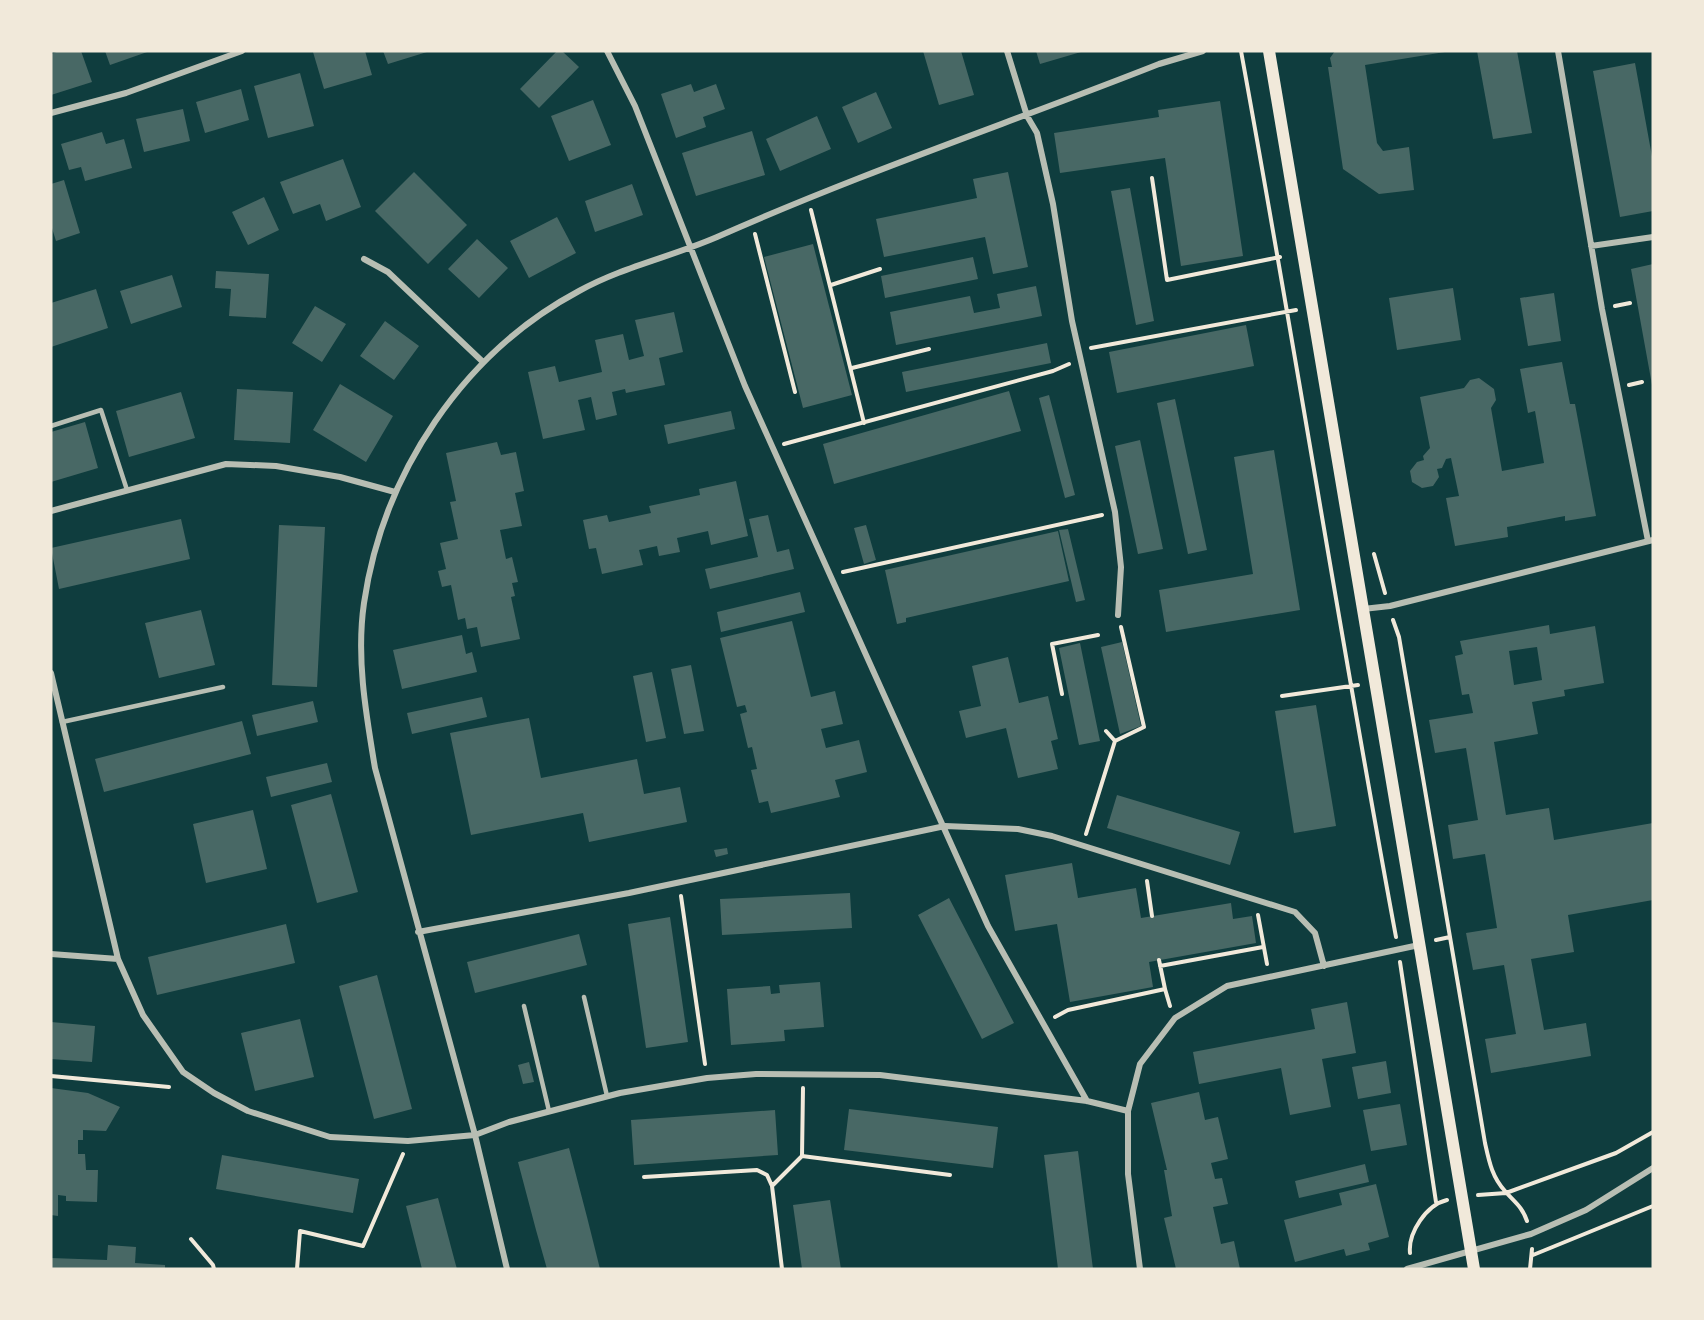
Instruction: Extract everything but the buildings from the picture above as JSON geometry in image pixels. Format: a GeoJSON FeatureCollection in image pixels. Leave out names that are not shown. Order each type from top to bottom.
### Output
{"type":"FeatureCollection","features":[{"type":"Feature","properties":{"kind":"main road"},"geometry":{"type":"LineString","coordinates":[[1269,51],[1474,1269]]}},
{"type":"Feature","properties":{"kind":"street"},"geometry":{"type":"LineString","coordinates":[[51,113],[126,93],[242,51]]}},
{"type":"Feature","properties":{"kind":"street"},"geometry":{"type":"LineString","coordinates":[[607,51],[635,106],[745,386],[945,826],[988,926],[1087,1101]]}},
{"type":"Feature","properties":{"kind":"street"},"geometry":{"type":"LineString","coordinates":[[1007,51],[1027,116],[1037,133],[1053,204],[1080,358],[1115,512],[1121,567],[1118,615]]}},
{"type":"Feature","properties":{"kind":"street"},"geometry":{"type":"LineString","coordinates":[[507,1269],[475,1135],[375,768],[362,665],[364,603],[372,567],[395,492],[416,449],[450,401],[483,362],[536,317],[579,291],[622,271],[692,248],[808,198],[1159,64],[1203,51]]}},
{"type":"Feature","properties":{"kind":"street"},"geometry":{"type":"LineString","coordinates":[[1362,609],[1390,606],[1651,541],[1628,446],[1558,51]]}},
{"type":"Feature","properties":{"kind":"street"},"geometry":{"type":"LineString","coordinates":[[1591,246],[1653,237]]}},
{"type":"Feature","properties":{"kind":"street"},"geometry":{"type":"LineString","coordinates":[[364,259],[388,272],[483,362]]}},
{"type":"Feature","properties":{"kind":"street"},"geometry":{"type":"LineString","coordinates":[[51,511],[226,464],[276,466],[340,477],[395,492]]}},
{"type":"Feature","properties":{"kind":"street"},"geometry":{"type":"LineString","coordinates":[[51,673],[118,959],[142,1015],[183,1072],[213,1093],[248,1111],[330,1137],[408,1141],[475,1135],[549,1110],[607,1096],[707,1078],[756,1074],[880,1075],[1087,1101],[1128,1111]]}},
{"type":"Feature","properties":{"kind":"street"},"geometry":{"type":"LineString","coordinates":[[418,932],[629,892],[945,826],[1018,830],[1083,844],[1295,912],[1315,933],[1324,966]]}},
{"type":"Feature","properties":{"kind":"street"},"geometry":{"type":"LineString","coordinates":[[1140,1269],[1128,1174],[1128,1111],[1140,1064],[1175,1018],[1227,986],[1420,945]]}},
{"type":"Feature","properties":{"kind":"street"},"geometry":{"type":"LineString","coordinates":[[51,954],[118,959]]}},
{"type":"Feature","properties":{"kind":"street"},"geometry":{"type":"LineString","coordinates":[[1407,1269],[1531,1234],[1586,1210],[1653,1168]]}},
{"type":"Feature","properties":{"kind":"lane"},"geometry":{"type":"LineString","coordinates":[[51,426],[101,410],[127,490]]}},
{"type":"Feature","properties":{"kind":"lane"},"geometry":{"type":"LineString","coordinates":[[62,722],[223,687]]}},
{"type":"Feature","properties":{"kind":"lane"},"geometry":{"type":"LineString","coordinates":[[584,997],[607,1096]]}},
{"type":"Feature","properties":{"kind":"lane"},"geometry":{"type":"LineString","coordinates":[[524,1006],[549,1110]]}},
{"type":"Feature","properties":{"kind":"path"},"geometry":{"type":"LineString","coordinates":[[1241,51],[1279,258],[1349,686],[1398,950],[1436,1202],[1420,1221],[1409,1242]]}},
{"type":"Feature","properties":{"kind":"path"},"geometry":{"type":"LineString","coordinates":[[1152,178],[1167,280],[1303,253]]}},
{"type":"Feature","properties":{"kind":"path"},"geometry":{"type":"LineString","coordinates":[[808,198],[864,423]]}},
{"type":"Feature","properties":{"kind":"path"},"geometry":{"type":"LineString","coordinates":[[752,221],[795,392]]}},
{"type":"Feature","properties":{"kind":"path"},"geometry":{"type":"LineString","coordinates":[[831,285],[880,269]]}},
{"type":"Feature","properties":{"kind":"path"},"geometry":{"type":"LineString","coordinates":[[1079,351],[1312,307]]}},
{"type":"Feature","properties":{"kind":"path"},"geometry":{"type":"LineString","coordinates":[[852,368],[929,349]]}},
{"type":"Feature","properties":{"kind":"path"},"geometry":{"type":"LineString","coordinates":[[772,447],[1053,371],[1080,358]]}},
{"type":"Feature","properties":{"kind":"path"},"geometry":{"type":"LineString","coordinates":[[830,574],[1115,512]]}},
{"type":"Feature","properties":{"kind":"path"},"geometry":{"type":"LineString","coordinates":[[1083,844],[1114,741],[1144,728],[1118,615]]}},
{"type":"Feature","properties":{"kind":"path"},"geometry":{"type":"LineString","coordinates":[[1393,622],[1399,637],[1492,1174],[1506,1193],[1616,1153],[1653,1132]]}},
{"type":"Feature","properties":{"kind":"path"},"geometry":{"type":"LineString","coordinates":[[1062,694],[1052,644],[1098,635]]}},
{"type":"Feature","properties":{"kind":"path"},"geometry":{"type":"LineString","coordinates":[[1282,696],[1375,682]]}},
{"type":"Feature","properties":{"kind":"path"},"geometry":{"type":"LineString","coordinates":[[1106,731],[1114,741]]}},
{"type":"Feature","properties":{"kind":"path"},"geometry":{"type":"LineString","coordinates":[[1145,863],[1152,916]]}},
{"type":"Feature","properties":{"kind":"path"},"geometry":{"type":"LineString","coordinates":[[678,880],[707,1078]]}},
{"type":"Feature","properties":{"kind":"path"},"geometry":{"type":"LineString","coordinates":[[1263,901],[1257,913],[1269,977]]}},
{"type":"Feature","properties":{"kind":"path"},"geometry":{"type":"LineString","coordinates":[[1160,966],[1263,947]]}},
{"type":"Feature","properties":{"kind":"path"},"geometry":{"type":"LineString","coordinates":[[1159,960],[1165,989],[1175,1018]]}},
{"type":"Feature","properties":{"kind":"path"},"geometry":{"type":"LineString","coordinates":[[1044,1023],[1068,1010],[1165,989]]}},
{"type":"Feature","properties":{"kind":"path"},"geometry":{"type":"LineString","coordinates":[[772,1186],[802,1156],[804,1095],[802,1074]]}},
{"type":"Feature","properties":{"kind":"path"},"geometry":{"type":"LineString","coordinates":[[51,1077],[169,1087]]}},
{"type":"Feature","properties":{"kind":"path"},"geometry":{"type":"LineString","coordinates":[[297,1269],[300,1231],[363,1246],[408,1141]]}},
{"type":"Feature","properties":{"kind":"path"},"geometry":{"type":"LineString","coordinates":[[802,1156],[950,1175]]}},
{"type":"Feature","properties":{"kind":"path"},"geometry":{"type":"LineString","coordinates":[[644,1178],[756,1170],[767,1175],[772,1186],[782,1269]]}},
{"type":"Feature","properties":{"kind":"path"},"geometry":{"type":"LineString","coordinates":[[1530,1269],[1533,1255],[1653,1206]]}},
{"type":"Feature","properties":{"kind":"path"},"geometry":{"type":"LineString","coordinates":[[191,1239],[214,1269]]}}]}
